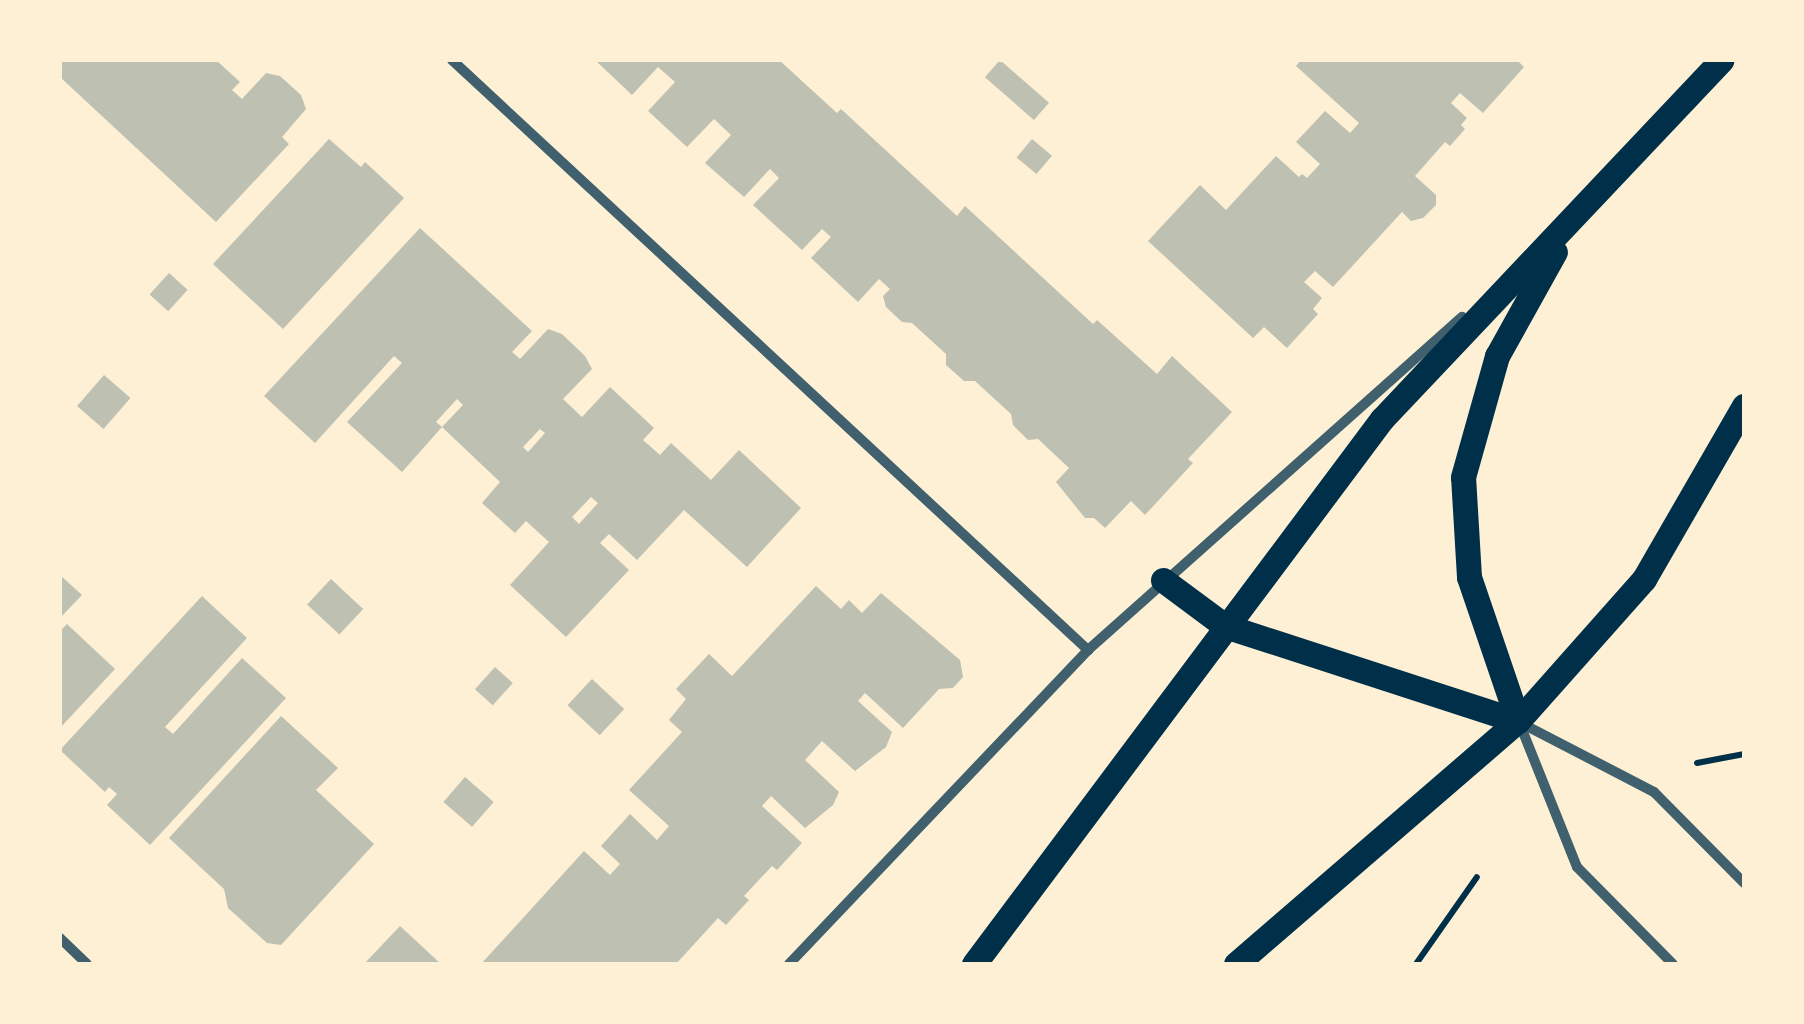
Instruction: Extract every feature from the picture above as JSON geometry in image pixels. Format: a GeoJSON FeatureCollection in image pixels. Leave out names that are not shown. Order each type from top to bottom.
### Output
{"type":"FeatureCollection","features":[{"type":"Feature","properties":{"kind":"main road"},"geometry":{"type":"LineString","coordinates":[[974,964],[1382,419],[1722,60]]}},
{"type":"Feature","properties":{"kind":"main road"},"geometry":{"type":"LineString","coordinates":[[1518,721],[1469,577],[1462,477],[1497,356],[1572,221]]}},
{"type":"Feature","properties":{"kind":"main road"},"geometry":{"type":"LineString","coordinates":[[1236,964],[1518,721],[1644,578],[1744,406]]}},
{"type":"Feature","properties":{"kind":"main road"},"geometry":{"type":"LineString","coordinates":[[1163,580],[1226,626],[1518,721]]}},
{"type":"Feature","properties":{"kind":"street"},"geometry":{"type":"LineString","coordinates":[[452,60],[1088,650]]}},
{"type":"Feature","properties":{"kind":"street"},"geometry":{"type":"LineString","coordinates":[[790,964],[1088,650],[1572,221]]}},
{"type":"Feature","properties":{"kind":"street"},"geometry":{"type":"LineString","coordinates":[[1518,721],[1654,792],[1744,883]]}},
{"type":"Feature","properties":{"kind":"street"},"geometry":{"type":"LineString","coordinates":[[1518,721],[1577,867],[1672,964]]}},
{"type":"Feature","properties":{"kind":"street"},"geometry":{"type":"LineString","coordinates":[[60,938],[87,964]]}},
{"type":"Feature","properties":{"kind":"path"},"geometry":{"type":"LineString","coordinates":[[1697,763],[1744,754]]}},
{"type":"Feature","properties":{"kind":"path"},"geometry":{"type":"LineString","coordinates":[[1416,964],[1477,878]]}},
{"type":"Feature","properties":{"kind":"building"},"geometry":{"type":"Polygon","coordinates":[[[60,60],[216,60],[240,82],[232,90],[242,99],[266,73],[280,76],[301,95],[306,109],[282,137],[289,144],[216,222],[60,77],[60,60]]]}},
{"type":"Feature","properties":{"kind":"building"},"geometry":{"type":"Polygon","coordinates":[[[595,60],[779,60],[837,113],[841,109],[957,216],[965,206],[1093,324],[1097,320],[1157,374],[1172,356],[1232,412],[1188,459],[1193,463],[1145,515],[1131,501],[1105,528],[1094,518],[1085,518],[1056,482],[1069,468],[1038,439],[1028,440],[1013,425],[1011,414],[975,381],[964,381],[946,365],[946,354],[912,323],[902,322],[886,307],[883,296],[890,289],[879,279],[858,302],[811,258],[831,237],[822,229],[802,250],[753,205],[779,178],[770,169],[744,197],[705,163],[731,135],[714,119],[687,147],[648,111],[675,82],[658,67],[632,95],[595,60]]]}},
{"type":"Feature","properties":{"kind":"building"},"geometry":{"type":"Polygon","coordinates":[[[1000,60],[1049,103],[1034,120],[985,77],[1000,60]]]}},
{"type":"Feature","properties":{"kind":"building"},"geometry":{"type":"Polygon","coordinates":[[[1301,60],[1517,60],[1524,67],[1483,113],[1460,93],[1451,103],[1467,118],[1461,125],[1465,129],[1450,146],[1445,142],[1415,176],[1436,195],[1436,205],[1423,218],[1411,221],[1402,212],[1333,287],[1315,271],[1304,282],[1322,298],[1313,309],[1318,314],[1287,348],[1264,327],[1253,338],[1148,241],[1200,185],[1226,210],[1276,156],[1299,177],[1302,174],[1307,178],[1320,164],[1296,142],[1325,111],[1350,133],[1359,123],[1296,66],[1301,60]]]}},
{"type":"Feature","properties":{"kind":"building"},"geometry":{"type":"Polygon","coordinates":[[[329,139],[361,167],[365,162],[404,198],[283,329],[213,264],[329,139]]]}},
{"type":"Feature","properties":{"kind":"building"},"geometry":{"type":"Polygon","coordinates":[[[1032,139],[1052,156],[1036,174],[1017,157],[1032,139]]]}},
{"type":"Feature","properties":{"kind":"building"},"geometry":{"type":"Polygon","coordinates":[[[420,228],[532,331],[512,352],[520,359],[548,329],[562,334],[585,356],[592,369],[563,399],[582,417],[610,387],[654,428],[643,440],[660,455],[671,443],[711,480],[739,450],[801,508],[747,567],[684,510],[637,560],[609,534],[600,543],[629,570],[566,637],[510,585],[549,542],[526,521],[515,533],[482,503],[500,482],[442,427],[402,472],[347,422],[402,363],[394,356],[315,443],[264,396],[420,228]],[[457,399],[436,422],[442,427],[463,405],[457,399]],[[540,429],[523,447],[528,452],[545,433],[540,429]],[[591,497],[572,517],[579,524],[598,503],[591,497]]]}},
{"type":"Feature","properties":{"kind":"building"},"geometry":{"type":"Polygon","coordinates":[[[169,273],[188,290],[168,311],[150,295],[169,273]]]}},
{"type":"Feature","properties":{"kind":"building"},"geometry":{"type":"Polygon","coordinates":[[[104,375],[130,398],[104,429],[77,406],[104,375]]]}},
{"type":"Feature","properties":{"kind":"building"},"geometry":{"type":"Polygon","coordinates":[[[60,575],[82,595],[60,618],[60,575]]]}},
{"type":"Feature","properties":{"kind":"building"},"geometry":{"type":"Polygon","coordinates":[[[331,579],[363,609],[339,635],[307,605],[331,579]]]}},
{"type":"Feature","properties":{"kind":"building"},"geometry":{"type":"Polygon","coordinates":[[[816,586],[841,609],[849,600],[862,613],[881,593],[960,660],[963,677],[953,688],[939,689],[903,728],[865,693],[858,701],[892,732],[886,747],[855,771],[822,741],[805,760],[839,792],[833,805],[805,828],[771,796],[762,806],[802,843],[777,870],[772,866],[744,896],[749,900],[726,925],[718,918],[676,964],[481,964],[584,851],[610,875],[620,864],[601,846],[630,814],[657,840],[669,826],[629,790],[682,732],[669,720],[686,699],[676,689],[709,654],[732,676],[816,586]]]}},
{"type":"Feature","properties":{"kind":"building"},"geometry":{"type":"Polygon","coordinates":[[[202,596],[247,638],[165,727],[173,734],[242,658],[286,698],[150,845],[107,805],[117,794],[109,787],[105,792],[60,750],[202,596]]]}},
{"type":"Feature","properties":{"kind":"building"},"geometry":{"type":"Polygon","coordinates":[[[67,624],[115,669],[60,728],[60,631],[67,624]]]}},
{"type":"Feature","properties":{"kind":"building"},"geometry":{"type":"Polygon","coordinates":[[[495,667],[513,683],[493,705],[475,689],[495,667]]]}},
{"type":"Feature","properties":{"kind":"building"},"geometry":{"type":"Polygon","coordinates":[[[592,679],[624,709],[600,735],[567,705],[592,679]]]}},
{"type":"Feature","properties":{"kind":"building"},"geometry":{"type":"Polygon","coordinates":[[[281,716],[338,768],[316,790],[374,844],[281,945],[267,943],[228,908],[224,889],[169,838],[281,716]]]}},
{"type":"Feature","properties":{"kind":"building"},"geometry":{"type":"Polygon","coordinates":[[[465,777],[494,802],[472,827],[443,802],[465,777]]]}},
{"type":"Feature","properties":{"kind":"building"},"geometry":{"type":"Polygon","coordinates":[[[400,926],[441,964],[364,964],[400,926]]]}}]}
